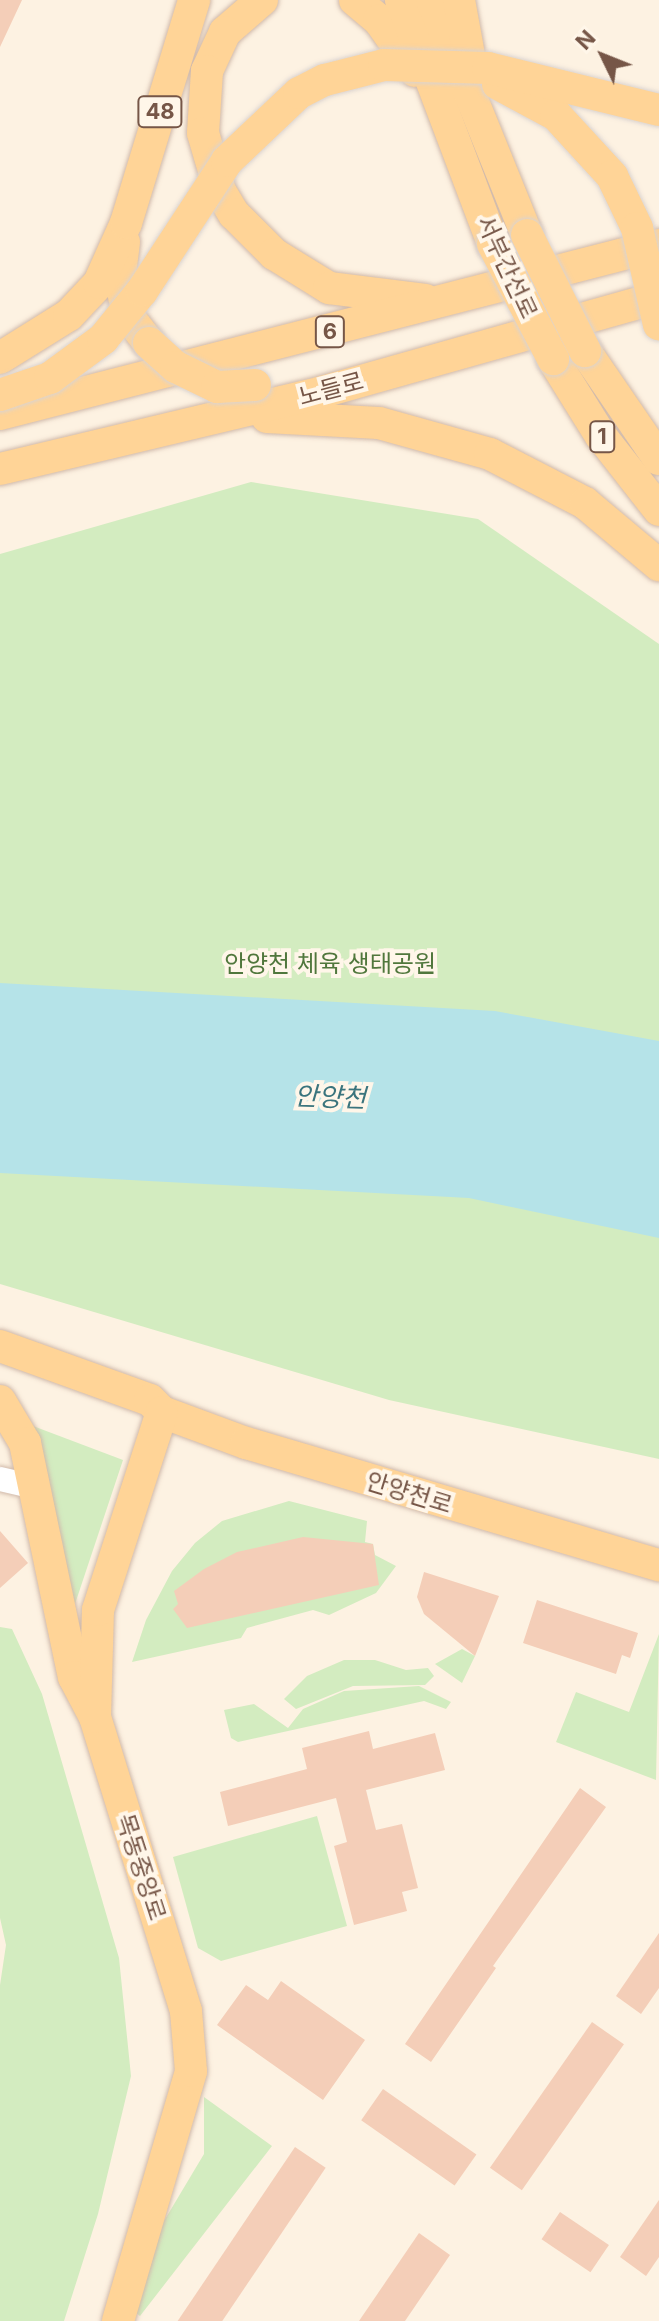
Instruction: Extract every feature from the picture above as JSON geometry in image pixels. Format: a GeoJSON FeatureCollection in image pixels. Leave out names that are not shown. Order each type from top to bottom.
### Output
{"type":"FeatureCollection","features":[{"type":"Feature","properties":{"kind":"main road","name":"48"},"geometry":{"type":"LineString","coordinates":[[0,358],[69,315],[99,283],[126,223],[194,0]]}},
{"type":"Feature","properties":{"kind":"main road"},"geometry":{"type":"LineString","coordinates":[[262,0],[225,32],[214,51],[204,92],[207,155],[234,214],[274,254],[329,288],[405,300],[459,300]]}},
{"type":"Feature","properties":{"kind":"main road"},"geometry":{"type":"LineString","coordinates":[[355,0],[386,29],[440,106]]}},
{"type":"Feature","properties":{"kind":"main road","name":"서부간선로"},"geometry":{"type":"LineString","coordinates":[[401,0],[493,244],[553,359],[601,436],[659,510]]}},
{"type":"Feature","properties":{"kind":"main road","name":"서부간선로"},"geometry":{"type":"LineString","coordinates":[[432,0],[467,79],[527,235],[585,351],[659,459]]}},
{"type":"Feature","properties":{"kind":"main road"},"geometry":{"type":"LineString","coordinates":[[459,0],[467,79]]}},
{"type":"Feature","properties":{"kind":"main road"},"geometry":{"type":"LineString","coordinates":[[0,395],[50,378],[103,339],[142,291],[227,161],[299,93],[345,74],[384,65],[467,79],[556,115],[601,161],[637,228],[659,325]]}},
{"type":"Feature","properties":{"kind":"main road"},"geometry":{"type":"LineString","coordinates":[[467,79],[488,68],[659,110]]}},
{"type":"Feature","properties":{"kind":"main road"},"geometry":{"type":"LineString","coordinates":[[560,272],[659,220]]}},
{"type":"Feature","properties":{"kind":"main road"},"geometry":{"type":"LineString","coordinates":[[126,223],[120,276],[128,316],[149,343],[176,367],[217,387],[255,385],[322,392]]}},
{"type":"Feature","properties":{"kind":"main road","name":"6"},"geometry":{"type":"LineString","coordinates":[[0,414],[459,300],[659,245]]}},
{"type":"Feature","properties":{"kind":"main road","name":"노들로"},"geometry":{"type":"LineString","coordinates":[[0,469],[322,392],[659,295]]}},
{"type":"Feature","properties":{"kind":"main road"},"geometry":{"type":"LineString","coordinates":[[208,419],[347,420],[440,437],[516,465],[564,490],[608,519],[659,565]]}},
{"type":"Feature","properties":{"kind":"main road","name":"안양천로"},"geometry":{"type":"LineString","coordinates":[[0,1346],[150,1400],[162,1412],[553,1538],[659,1565]]}},
{"type":"Feature","properties":{"kind":"main road","name":"안양천로"},"geometry":{"type":"LineString","coordinates":[[0,1369],[141,1417],[162,1412]]}},
{"type":"Feature","properties":{"kind":"main road"},"geometry":{"type":"LineString","coordinates":[[0,1401],[25,1443],[74,1677],[95,1717]]}},
{"type":"Feature","properties":{"kind":"main road","name":"목동중앙로"},"geometry":{"type":"LineString","coordinates":[[118,2321],[191,2071],[186,2011],[95,1717],[98,1610],[162,1412]]}},
{"type":"Feature","properties":{"kind":"street"},"geometry":{"type":"LineString","coordinates":[[0,1479],[34,1487]]}},
{"type":"Feature","properties":{"kind":"green space","name":"안양천 체육 생태공원"},"geometry":{"type":"Polygon","coordinates":[[[251,482],[478,519],[659,644],[659,1459],[389,1400],[0,1284],[0,554],[251,482]]]}},
{"type":"Feature","properties":{"kind":"green space"},"geometry":{"type":"Polygon","coordinates":[[[33,1426],[123,1460],[72,1613],[33,1426]]]}},
{"type":"Feature","properties":{"kind":"green space"},"geometry":{"type":"Polygon","coordinates":[[[289,1501],[367,1521],[365,1542],[373,1544],[375,1555],[396,1566],[376,1593],[329,1615],[313,1610],[247,1628],[241,1638],[132,1662],[146,1620],[172,1571],[195,1543],[222,1521],[289,1501]]]}},
{"type":"Feature","properties":{"kind":"green space"},"geometry":{"type":"Polygon","coordinates":[[[0,1627],[12,1629],[42,1694],[119,1958],[131,2076],[98,2214],[64,2321],[0,2321],[0,1985],[6,1945],[0,1918],[0,1627]]]}},
{"type":"Feature","properties":{"kind":"green space"},"geometry":{"type":"Polygon","coordinates":[[[659,1634],[656,1780],[556,1742],[576,1692],[629,1712],[659,1634]]]}},
{"type":"Feature","properties":{"kind":"green space"},"geometry":{"type":"Polygon","coordinates":[[[462,1649],[475,1656],[462,1683],[435,1664],[462,1649]]]}},
{"type":"Feature","properties":{"kind":"green space"},"geometry":{"type":"Polygon","coordinates":[[[344,1660],[375,1660],[406,1670],[428,1668],[434,1676],[425,1685],[353,1686],[296,1709],[284,1699],[307,1676],[344,1660]]]}},
{"type":"Feature","properties":{"kind":"green space"},"geometry":{"type":"Polygon","coordinates":[[[419,1686],[451,1702],[446,1709],[424,1701],[238,1742],[231,1738],[224,1710],[254,1704],[288,1728],[303,1709],[344,1691],[419,1686]]]}},
{"type":"Feature","properties":{"kind":"green space"},"geometry":{"type":"Polygon","coordinates":[[[317,1816],[347,1926],[221,1961],[198,1948],[173,1857],[317,1816]]]}},
{"type":"Feature","properties":{"kind":"green space"},"geometry":{"type":"Polygon","coordinates":[[[204,2097],[272,2146],[140,2316],[127,2306],[152,2241],[204,2154],[204,2097]]]}},
{"type":"Feature","properties":{"kind":"water","name":"안양천"},"geometry":{"type":"Polygon","coordinates":[[[0,983],[495,1011],[659,1041],[659,1238],[469,1198],[0,1173],[0,983]]]}},
{"type":"Feature","properties":{"kind":"building"},"geometry":{"type":"Polygon","coordinates":[[[0,0],[22,0],[0,47],[0,0]]]}},
{"type":"Feature","properties":{"kind":"building"},"geometry":{"type":"Polygon","coordinates":[[[0,1531],[28,1563],[0,1588],[0,1531]]]}},
{"type":"Feature","properties":{"kind":"building"},"geometry":{"type":"Polygon","coordinates":[[[303,1537],[373,1544],[379,1585],[187,1628],[173,1609],[178,1604],[174,1591],[204,1569],[237,1552],[303,1537]]]}},
{"type":"Feature","properties":{"kind":"building"},"geometry":{"type":"Polygon","coordinates":[[[424,1572],[499,1596],[475,1656],[424,1614],[417,1597],[424,1572]]]}},
{"type":"Feature","properties":{"kind":"building"},"geometry":{"type":"Polygon","coordinates":[[[537,1600],[638,1633],[630,1658],[622,1655],[616,1674],[523,1643],[537,1600]]]}},
{"type":"Feature","properties":{"kind":"building"},"geometry":{"type":"Polygon","coordinates":[[[369,1731],[373,1749],[435,1733],[445,1770],[366,1790],[376,1830],[402,1824],[418,1888],[402,1892],[407,1911],[354,1925],[334,1846],[347,1842],[336,1798],[228,1826],[220,1792],[307,1769],[302,1748],[369,1731]]]}},
{"type":"Feature","properties":{"kind":"building"},"geometry":{"type":"Polygon","coordinates":[[[580,1788],[606,1807],[493,1966],[496,1968],[431,2062],[405,2044],[580,1788]]]}},
{"type":"Feature","properties":{"kind":"building"},"geometry":{"type":"Polygon","coordinates":[[[659,1933],[659,1988],[641,2014],[616,1996],[659,1933]]]}},
{"type":"Feature","properties":{"kind":"building"},"geometry":{"type":"Polygon","coordinates":[[[281,1981],[365,2040],[323,2100],[217,2025],[246,1985],[268,2000],[281,1981]]]}},
{"type":"Feature","properties":{"kind":"building"},"geometry":{"type":"Polygon","coordinates":[[[592,2022],[624,2044],[522,2190],[490,2168],[592,2022]]]}},
{"type":"Feature","properties":{"kind":"building"},"geometry":{"type":"Polygon","coordinates":[[[383,2089],[476,2154],[455,2186],[361,2120],[383,2089]]]}},
{"type":"Feature","properties":{"kind":"building"},"geometry":{"type":"Polygon","coordinates":[[[295,2147],[326,2168],[222,2321],[178,2321],[295,2147]]]}},
{"type":"Feature","properties":{"kind":"building"},"geometry":{"type":"Polygon","coordinates":[[[659,2200],[659,2257],[646,2276],[620,2257],[659,2200]]]}},
{"type":"Feature","properties":{"kind":"building"},"geometry":{"type":"Polygon","coordinates":[[[560,2212],[609,2245],[590,2272],[542,2239],[560,2212]]]}},
{"type":"Feature","properties":{"kind":"building"},"geometry":{"type":"Polygon","coordinates":[[[419,2233],[450,2255],[405,2321],[359,2321],[419,2233]]]}}]}
